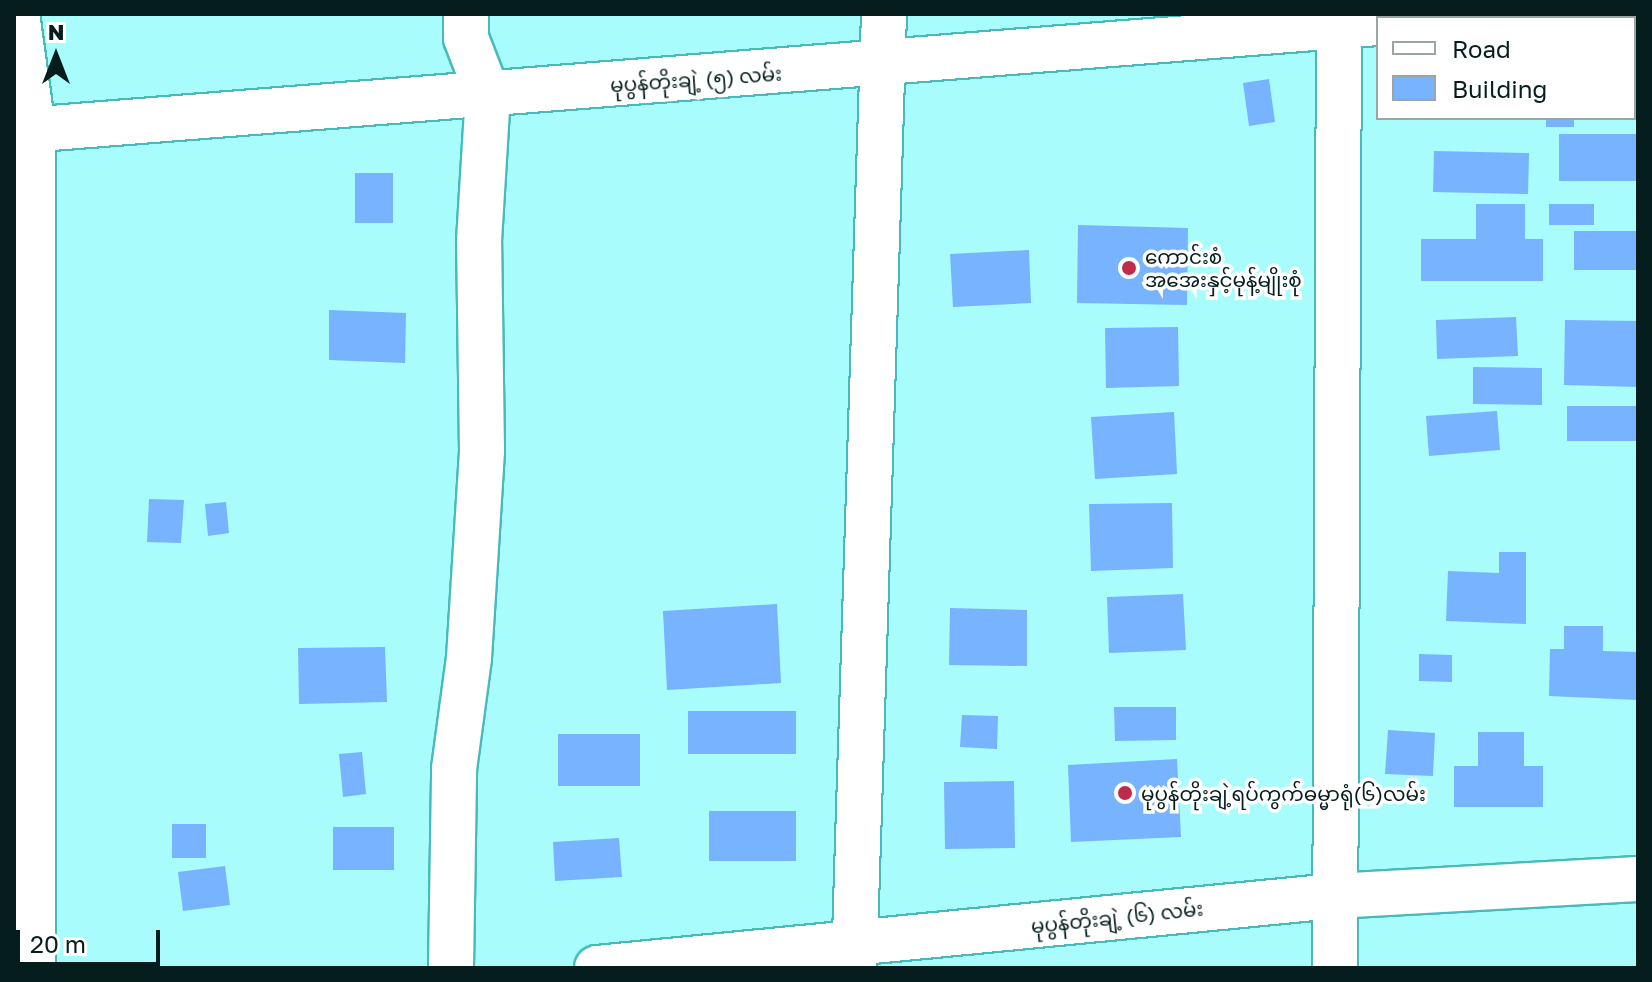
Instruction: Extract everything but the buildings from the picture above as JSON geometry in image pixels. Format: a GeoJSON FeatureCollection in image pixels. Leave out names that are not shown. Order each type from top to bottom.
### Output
{"type":"FeatureCollection","features":[{"type":"Feature","properties":{"kind":"street"},"geometry":{"type":"LineString","coordinates":[[17,14],[23,130],[33,968]]}},
{"type":"Feature","properties":{"kind":"street"},"geometry":{"type":"LineString","coordinates":[[451,968],[454,769],[469,658],[482,450],[479,241],[488,95],[466,38],[466,14]]}},
{"type":"Feature","properties":{"kind":"street"},"geometry":{"type":"LineString","coordinates":[[854,956],[885,65],[884,14]]}},
{"type":"Feature","properties":{"kind":"street"},"geometry":{"type":"LineString","coordinates":[[1335,968],[1352,20]]}},
{"type":"Feature","properties":{"kind":"street","name":"မုပွန်တိုးချဲ့ (၅) လမ်း"},"geometry":{"type":"LineString","coordinates":[[23,130],[885,65],[1352,20]]}},
{"type":"Feature","properties":{"kind":"street","name":"မုပွန်တိုးချဲ့ (၆) လမ်း"},"geometry":{"type":"LineString","coordinates":[[597,968],[854,956],[1334,896],[1638,879]]}},
{"type":"Feature","properties":{"kind":"place","name":"ကောင်းစံ အအေးနှင့်မုန့်မျိုးစုံ"},"geometry":{"type":"Point","coordinates":[1129,268]}},
{"type":"Feature","properties":{"kind":"place","name":"မုပွန်တိုးချဲ့ရပ်ကွက်ဓမ္မာရုံ(၆)လမ်း"},"geometry":{"type":"Point","coordinates":[1125,793]}}]}
